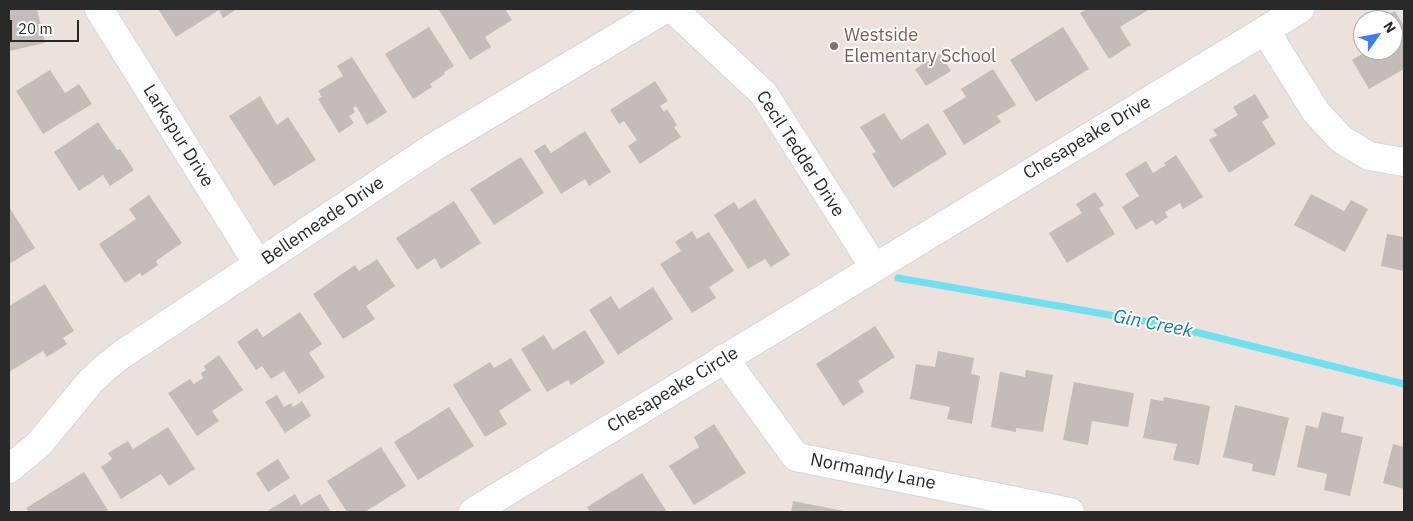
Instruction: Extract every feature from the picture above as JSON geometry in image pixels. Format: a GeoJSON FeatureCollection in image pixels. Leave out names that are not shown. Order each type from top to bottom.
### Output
{"type":"FeatureCollection","features":[{"type":"Feature","properties":{"kind":"street","name":"Larkspur Drive"},"geometry":{"type":"LineString","coordinates":[[98,9],[258,264]]}},
{"type":"Feature","properties":{"kind":"street","name":"Bellemeade Drive"},"geometry":{"type":"LineString","coordinates":[[9,469],[39,444],[84,388],[113,361],[434,147],[665,9]]}},
{"type":"Feature","properties":{"kind":"street","name":"Cecil Tedder Drive"},"geometry":{"type":"LineString","coordinates":[[673,9],[764,94],[874,267]]}},
{"type":"Feature","properties":{"kind":"street","name":"Chesapeake Drive"},"geometry":{"type":"LineString","coordinates":[[874,267],[1300,9]]}},
{"type":"Feature","properties":{"kind":"street"},"geometry":{"type":"LineString","coordinates":[[1265,30],[1316,112],[1341,139],[1369,156],[1404,162]]}},
{"type":"Feature","properties":{"kind":"street","name":"Chesapeake Circle"},"geometry":{"type":"LineString","coordinates":[[473,512],[874,267]]}},
{"type":"Feature","properties":{"kind":"street","name":"Normandy Lane"},"geometry":{"type":"LineString","coordinates":[[724,358],[796,457],[1070,512]]}},
{"type":"Feature","properties":{"kind":"building"},"geometry":{"type":"Polygon","coordinates":[[[9,9],[37,9],[45,43],[9,51],[9,9]]]}},
{"type":"Feature","properties":{"kind":"building"},"geometry":{"type":"Polygon","coordinates":[[[158,9],[237,9],[223,18],[219,10],[176,37],[158,9]]]}},
{"type":"Feature","properties":{"kind":"building"},"geometry":{"type":"Polygon","coordinates":[[[505,9],[512,20],[485,37],[491,47],[470,60],[439,10],[505,9]]]}},
{"type":"Feature","properties":{"kind":"building"},"geometry":{"type":"Polygon","coordinates":[[[1087,9],[1150,9],[1120,27],[1131,45],[1109,59],[1080,13],[1087,9]]]}},
{"type":"Feature","properties":{"kind":"building"},"geometry":{"type":"Polygon","coordinates":[[[1403,24],[1404,69],[1369,89],[1352,60],[1403,60],[1403,24]]]}},
{"type":"Feature","properties":{"kind":"building"},"geometry":{"type":"Polygon","coordinates":[[[429,27],[454,66],[430,84],[432,87],[413,99],[385,54],[429,27]]]}},
{"type":"Feature","properties":{"kind":"building"},"geometry":{"type":"Polygon","coordinates":[[[1063,27],[1089,69],[1036,102],[1010,60],[1063,27]]]}},
{"type":"Feature","properties":{"kind":"building"},"geometry":{"type":"Polygon","coordinates":[[[940,54],[951,71],[926,86],[915,69],[940,54]]]}},
{"type":"Feature","properties":{"kind":"building"},"geometry":{"type":"Polygon","coordinates":[[[352,57],[387,112],[367,125],[356,106],[353,108],[355,112],[349,116],[354,123],[339,133],[318,99],[322,97],[318,91],[343,76],[337,66],[352,57]]]}},
{"type":"Feature","properties":{"kind":"building"},"geometry":{"type":"Polygon","coordinates":[[[993,69],[1016,105],[997,116],[1001,122],[964,145],[943,111],[966,97],[961,89],[993,69]]]}},
{"type":"Feature","properties":{"kind":"building"},"geometry":{"type":"Polygon","coordinates":[[[50,70],[65,93],[79,84],[92,104],[43,134],[16,91],[50,70]]]}},
{"type":"Feature","properties":{"kind":"building"},"geometry":{"type":"Polygon","coordinates":[[[655,81],[668,101],[660,106],[664,112],[667,109],[677,125],[674,127],[681,137],[640,164],[628,146],[637,140],[624,121],[619,124],[610,110],[655,81]]]}},
{"type":"Feature","properties":{"kind":"building"},"geometry":{"type":"Polygon","coordinates":[[[1255,94],[1269,117],[1262,122],[1276,144],[1229,173],[1209,140],[1217,135],[1213,130],[1238,115],[1233,107],[1255,94]]]}},
{"type":"Feature","properties":{"kind":"building"},"geometry":{"type":"Polygon","coordinates":[[[260,96],[277,125],[288,117],[316,160],[274,186],[229,116],[260,96]]]}},
{"type":"Feature","properties":{"kind":"building"},"geometry":{"type":"Polygon","coordinates":[[[884,113],[901,140],[928,123],[947,154],[893,188],[872,154],[876,152],[860,127],[884,113]]]}},
{"type":"Feature","properties":{"kind":"building"},"geometry":{"type":"Polygon","coordinates":[[[98,122],[117,150],[120,149],[134,170],[110,186],[103,175],[79,191],[54,152],[98,122]]]}},
{"type":"Feature","properties":{"kind":"building"},"geometry":{"type":"Polygon","coordinates":[[[585,131],[611,172],[589,186],[585,179],[561,194],[534,151],[545,144],[551,153],[585,131]]]}},
{"type":"Feature","properties":{"kind":"building"},"geometry":{"type":"Polygon","coordinates":[[[1176,155],[1203,197],[1183,209],[1180,203],[1165,212],[1168,217],[1156,225],[1152,220],[1136,230],[1122,207],[1139,196],[1125,174],[1146,161],[1153,173],[1166,165],[1164,163],[1176,155]]]}},
{"type":"Feature","properties":{"kind":"building"},"geometry":{"type":"Polygon","coordinates":[[[521,157],[544,193],[494,225],[470,189],[521,157]]]}},
{"type":"Feature","properties":{"kind":"building"},"geometry":{"type":"Polygon","coordinates":[[[1095,192],[1104,205],[1099,208],[1115,234],[1067,263],[1049,233],[1082,213],[1076,204],[1095,192]]]}},
{"type":"Feature","properties":{"kind":"building"},"geometry":{"type":"Polygon","coordinates":[[[1311,194],[1344,211],[1351,200],[1368,209],[1345,252],[1294,225],[1311,194]]]}},
{"type":"Feature","properties":{"kind":"building"},"geometry":{"type":"Polygon","coordinates":[[[149,195],[182,243],[156,261],[158,265],[142,276],[140,273],[125,283],[99,244],[136,219],[129,209],[149,195]]]}},
{"type":"Feature","properties":{"kind":"building"},"geometry":{"type":"Polygon","coordinates":[[[755,199],[790,255],[771,267],[765,259],[748,269],[714,215],[734,202],[739,209],[755,199]]]}},
{"type":"Feature","properties":{"kind":"building"},"geometry":{"type":"Polygon","coordinates":[[[454,201],[481,243],[441,269],[435,258],[417,270],[396,238],[454,201]]]}},
{"type":"Feature","properties":{"kind":"building"},"geometry":{"type":"Polygon","coordinates":[[[9,207],[35,248],[9,264],[9,207]]]}},
{"type":"Feature","properties":{"kind":"building"},"geometry":{"type":"Polygon","coordinates":[[[692,231],[697,239],[709,232],[734,271],[709,287],[716,298],[692,313],[660,264],[681,251],[675,242],[692,231]]]}},
{"type":"Feature","properties":{"kind":"building"},"geometry":{"type":"Polygon","coordinates":[[[1387,234],[1404,237],[1404,271],[1381,266],[1387,234]]]}},
{"type":"Feature","properties":{"kind":"building"},"geometry":{"type":"Polygon","coordinates":[[[377,259],[395,286],[366,306],[375,319],[343,339],[313,294],[355,265],[359,271],[377,259]]]}},
{"type":"Feature","properties":{"kind":"building"},"geometry":{"type":"Polygon","coordinates":[[[45,284],[74,331],[63,338],[67,344],[47,357],[43,351],[9,372],[9,306],[45,284]]]}},
{"type":"Feature","properties":{"kind":"building"},"geometry":{"type":"Polygon","coordinates":[[[653,287],[673,319],[618,355],[589,310],[611,296],[619,309],[653,287]]]}},
{"type":"Feature","properties":{"kind":"building"},"geometry":{"type":"Polygon","coordinates":[[[300,312],[322,344],[309,353],[325,377],[299,394],[284,371],[271,379],[262,366],[256,370],[237,342],[257,328],[263,337],[300,312]]]}},
{"type":"Feature","properties":{"kind":"building"},"geometry":{"type":"Polygon","coordinates":[[[875,326],[895,357],[858,381],[864,392],[843,406],[816,364],[875,326]]]}},
{"type":"Feature","properties":{"kind":"building"},"geometry":{"type":"Polygon","coordinates":[[[585,330],[605,363],[571,385],[568,380],[547,392],[521,349],[544,335],[553,350],[585,330]]]}},
{"type":"Feature","properties":{"kind":"building"},"geometry":{"type":"Polygon","coordinates":[[[938,351],[974,358],[971,374],[980,376],[972,424],[947,419],[950,407],[910,399],[916,364],[935,367],[938,351]]]}},
{"type":"Feature","properties":{"kind":"building"},"geometry":{"type":"Polygon","coordinates":[[[219,355],[243,390],[212,411],[219,421],[197,436],[168,393],[190,379],[194,384],[203,378],[201,373],[206,370],[204,366],[219,355]]]}},
{"type":"Feature","properties":{"kind":"building"},"geometry":{"type":"Polygon","coordinates":[[[511,358],[531,390],[499,411],[507,424],[485,437],[453,385],[490,362],[494,368],[511,358]]]}},
{"type":"Feature","properties":{"kind":"building"},"geometry":{"type":"Polygon","coordinates":[[[1026,370],[1053,375],[1043,432],[1016,428],[1016,432],[991,427],[1000,372],[1025,377],[1026,370]]]}},
{"type":"Feature","properties":{"kind":"building"},"geometry":{"type":"Polygon","coordinates":[[[1074,382],[1134,393],[1128,427],[1092,421],[1088,445],[1063,440],[1074,382]]]}},
{"type":"Feature","properties":{"kind":"building"},"geometry":{"type":"Polygon","coordinates":[[[277,395],[284,407],[291,403],[293,407],[302,401],[311,416],[285,433],[265,402],[277,395]]]}},
{"type":"Feature","properties":{"kind":"building"},"geometry":{"type":"Polygon","coordinates":[[[1164,397],[1210,406],[1199,465],[1173,460],[1177,444],[1143,438],[1151,399],[1163,401],[1164,397]]]}},
{"type":"Feature","properties":{"kind":"building"},"geometry":{"type":"Polygon","coordinates":[[[1235,405],[1289,418],[1275,476],[1252,471],[1253,464],[1223,457],[1235,405]]]}},
{"type":"Feature","properties":{"kind":"building"},"geometry":{"type":"Polygon","coordinates":[[[449,407],[474,446],[418,480],[394,442],[449,407]]]}},
{"type":"Feature","properties":{"kind":"building"},"geometry":{"type":"Polygon","coordinates":[[[1322,412],[1344,417],[1341,432],[1363,437],[1350,496],[1324,490],[1327,474],[1297,467],[1306,425],[1318,428],[1322,412]]]}},
{"type":"Feature","properties":{"kind":"building"},"geometry":{"type":"Polygon","coordinates":[[[714,424],[746,473],[694,505],[669,466],[699,447],[694,437],[714,424]]]}},
{"type":"Feature","properties":{"kind":"building"},"geometry":{"type":"Polygon","coordinates":[[[168,427],[195,469],[169,486],[161,474],[121,499],[101,467],[112,459],[108,453],[128,441],[133,449],[168,427]]]}},
{"type":"Feature","properties":{"kind":"building"},"geometry":{"type":"Polygon","coordinates":[[[1393,444],[1404,447],[1404,489],[1383,483],[1393,444]]]}},
{"type":"Feature","properties":{"kind":"building"},"geometry":{"type":"Polygon","coordinates":[[[381,447],[406,486],[365,512],[347,512],[327,481],[381,447]]]}},
{"type":"Feature","properties":{"kind":"building"},"geometry":{"type":"Polygon","coordinates":[[[278,459],[290,478],[268,492],[256,473],[278,459]]]}},
{"type":"Feature","properties":{"kind":"building"},"geometry":{"type":"Polygon","coordinates":[[[84,472],[109,512],[29,512],[26,508],[84,472]]]}},
{"type":"Feature","properties":{"kind":"building"},"geometry":{"type":"Polygon","coordinates":[[[642,473],[667,512],[590,512],[587,507],[642,473]]]}},
{"type":"Feature","properties":{"kind":"building"},"geometry":{"type":"Polygon","coordinates":[[[295,494],[301,505],[320,494],[331,512],[266,512],[295,494]]]}},
{"type":"Feature","properties":{"kind":"building"},"geometry":{"type":"Polygon","coordinates":[[[793,501],[844,511],[844,512],[791,512],[793,501]]]}},
{"type":"Feature","properties":{"kind":"waterway","name":"Gin Creek"},"geometry":{"type":"LineString","coordinates":[[898,278],[1167,325],[1404,384]]}},
{"type":"Feature","properties":{"kind":"place","name":"Westside Elementary School"},"geometry":{"type":"Point","coordinates":[834,46]}}]}
